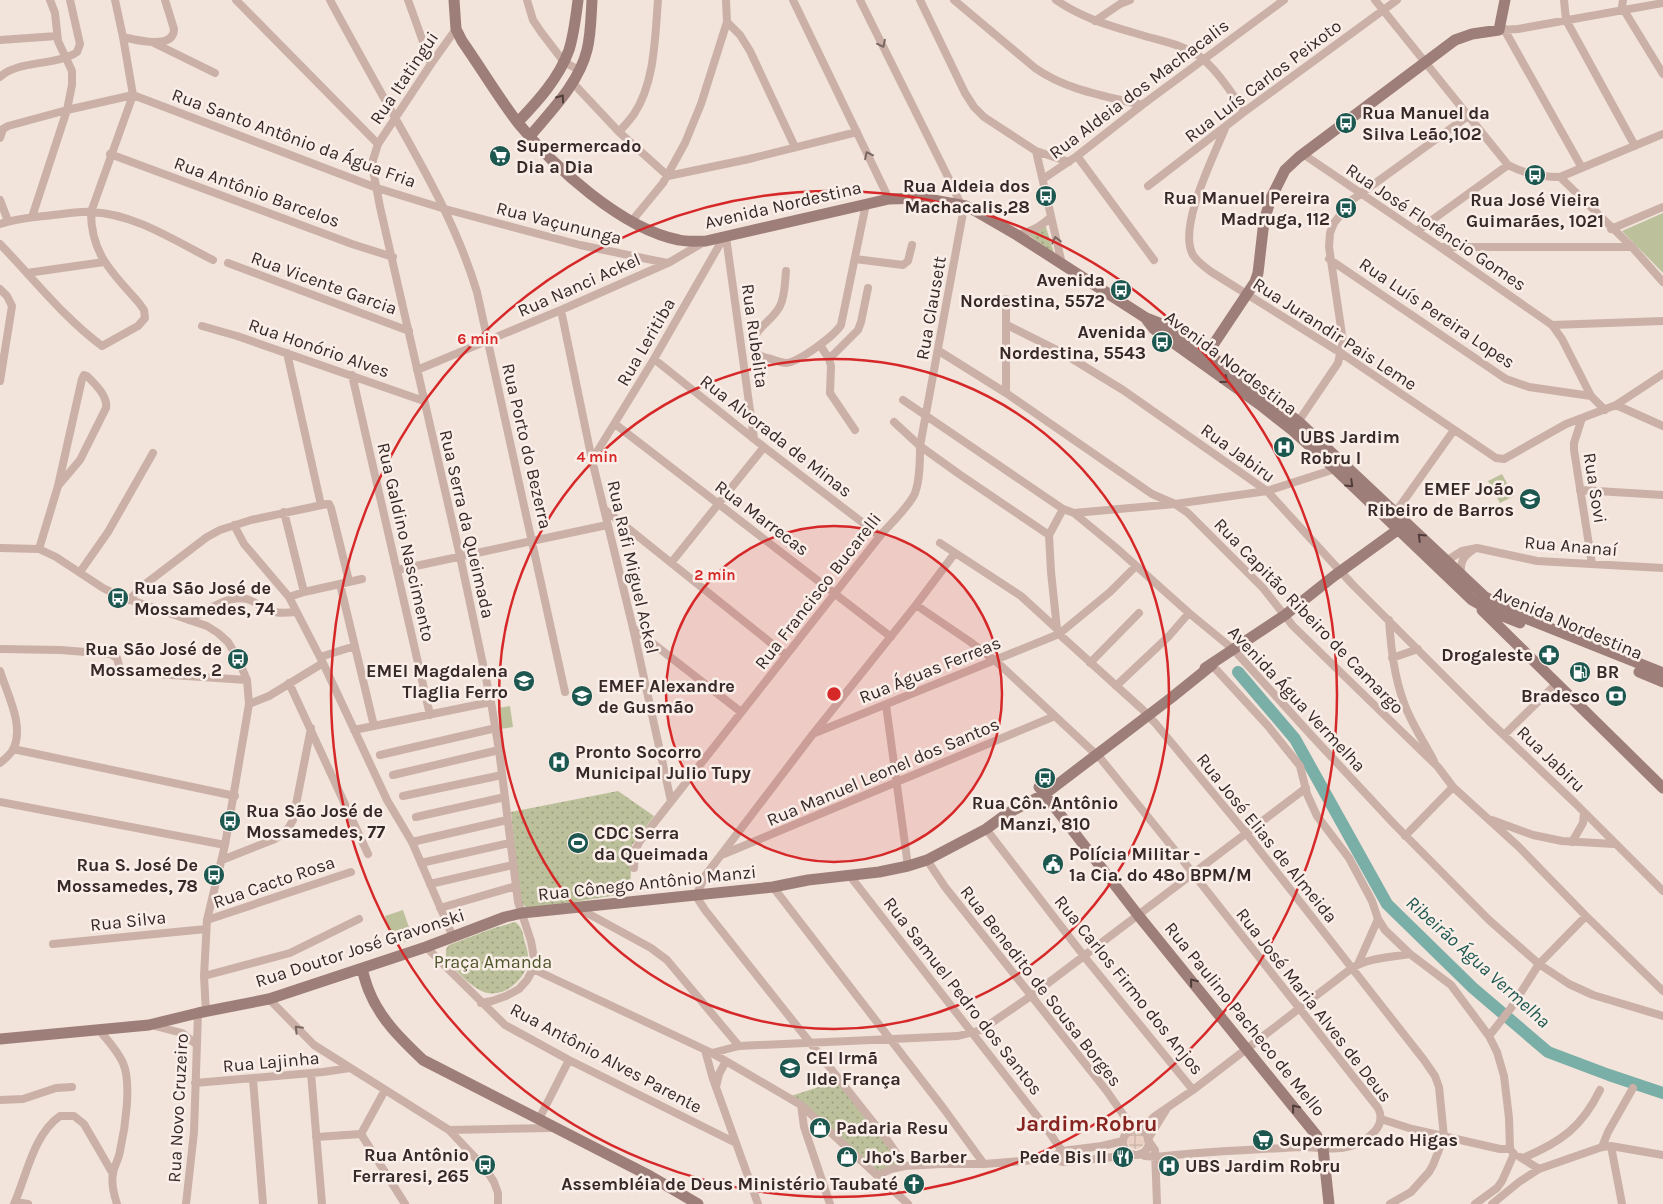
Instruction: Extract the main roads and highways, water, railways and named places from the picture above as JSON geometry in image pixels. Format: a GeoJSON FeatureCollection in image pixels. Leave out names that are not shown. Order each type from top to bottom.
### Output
{"type":"FeatureCollection","features":[{"type":"Feature","properties":{"kind":"waterway","name":"Ribeirão Água Vermelha"},"geometry":{"type":"LineString","coordinates":[[1238,672],[1295,739],[1387,904],[1473,988],[1548,1052],[1663,1093]]}},
{"type":"Feature","properties":{"kind":"place","name":"Rua Manuel da Silva Leão,102"},"geometry":{"type":"Point","coordinates":[1346,123]}},
{"type":"Feature","properties":{"kind":"place","name":"Supermercado Dia a Dia"},"geometry":{"type":"Point","coordinates":[500,156]}},
{"type":"Feature","properties":{"kind":"place","name":"Rua José Vieira Guimarães, 1021"},"geometry":{"type":"Point","coordinates":[1535,175]}},
{"type":"Feature","properties":{"kind":"place","name":"Rua Aldeia dos Machacalis,28"},"geometry":{"type":"Point","coordinates":[1046,196]}},
{"type":"Feature","properties":{"kind":"place","name":"Rua Manuel Pereira Madruga, 112"},"geometry":{"type":"Point","coordinates":[1346,208]}},
{"type":"Feature","properties":{"kind":"place","name":"Avenida Nordestina, 5572"},"geometry":{"type":"Point","coordinates":[1121,290]}},
{"type":"Feature","properties":{"kind":"place","name":"Avenida Nordestina, 5543"},"geometry":{"type":"Point","coordinates":[1162,342]}},
{"type":"Feature","properties":{"kind":"place","name":"UBS Jardim Robru I"},"geometry":{"type":"Point","coordinates":[1284,447]}},
{"type":"Feature","properties":{"kind":"place","name":"EMEF João Ribeiro de Barros"},"geometry":{"type":"Point","coordinates":[1530,499]}},
{"type":"Feature","properties":{"kind":"place","name":"Rua São José de Mossamedes, 74"},"geometry":{"type":"Point","coordinates":[118,598]}},
{"type":"Feature","properties":{"kind":"place","name":"Drogaleste"},"geometry":{"type":"Point","coordinates":[1549,655]}},
{"type":"Feature","properties":{"kind":"place","name":"Rua São José de Mossamedes, 2"},"geometry":{"type":"Point","coordinates":[238,659]}},
{"type":"Feature","properties":{"kind":"place","name":"BR"},"geometry":{"type":"Point","coordinates":[1580,672]}},
{"type":"Feature","properties":{"kind":"place","name":"EMEI Magdalena Tlaglia Ferro"},"geometry":{"type":"Point","coordinates":[524,681]}},
{"type":"Feature","properties":{"kind":"place","name":"EMEF Alexandre de Gusmão"},"geometry":{"type":"Point","coordinates":[582,696]}},
{"type":"Feature","properties":{"kind":"place","name":"Bradesco"},"geometry":{"type":"Point","coordinates":[1616,696]}},
{"type":"Feature","properties":{"kind":"place","name":"Pronto Socorro Municipal Julio Tupy"},"geometry":{"type":"Point","coordinates":[559,762]}},
{"type":"Feature","properties":{"kind":"place","name":"Rua Côn. Antônio Manzi, 810"},"geometry":{"type":"Point","coordinates":[1045,778]}},
{"type":"Feature","properties":{"kind":"place","name":"Rua São José de Mossamedes, 77"},"geometry":{"type":"Point","coordinates":[230,821]}},
{"type":"Feature","properties":{"kind":"place","name":"CDC Serra da Queimada"},"geometry":{"type":"Point","coordinates":[578,843]}},
{"type":"Feature","properties":{"kind":"place","name":"Polícia Militar - 1ª Cia. do 48º BPM/M"},"geometry":{"type":"Point","coordinates":[1053,864]}},
{"type":"Feature","properties":{"kind":"place","name":"Rua S. José De Mossamedes, 78"},"geometry":{"type":"Point","coordinates":[214,875]}},
{"type":"Feature","properties":{"kind":"place","name":"CEI Irmã Ilde França"},"geometry":{"type":"Point","coordinates":[790,1068]}},
{"type":"Feature","properties":{"kind":"place","name":"Padaria Resu"},"geometry":{"type":"Point","coordinates":[820,1128]}},
{"type":"Feature","properties":{"kind":"place","name":"Supermercado Higas"},"geometry":{"type":"Point","coordinates":[1263,1140]}},
{"type":"Feature","properties":{"kind":"place","name":"Jho's Barber"},"geometry":{"type":"Point","coordinates":[847,1157]}},
{"type":"Feature","properties":{"kind":"place","name":"Pede Bis II"},"geometry":{"type":"Point","coordinates":[1123,1157]}},
{"type":"Feature","properties":{"kind":"place","name":"Rua Antônio Ferraresi, 265"},"geometry":{"type":"Point","coordinates":[485,1165]}},
{"type":"Feature","properties":{"kind":"place","name":"UBS Jardim Robru"},"geometry":{"type":"Point","coordinates":[1169,1166]}},
{"type":"Feature","properties":{"kind":"place","name":"Assembléia de Deus Ministério Taubaté"},"geometry":{"type":"Point","coordinates":[914,1184]}},
{"type":"Feature","properties":{"kind":"district","name":"Jardim Robru"},"geometry":{"type":"Point","coordinates":[1087,1124]}},
{"type":"Feature","properties":{"kind":"park label","name":"Praça Amanda"},"geometry":{"type":"Point","coordinates":[493,962]}}]}
